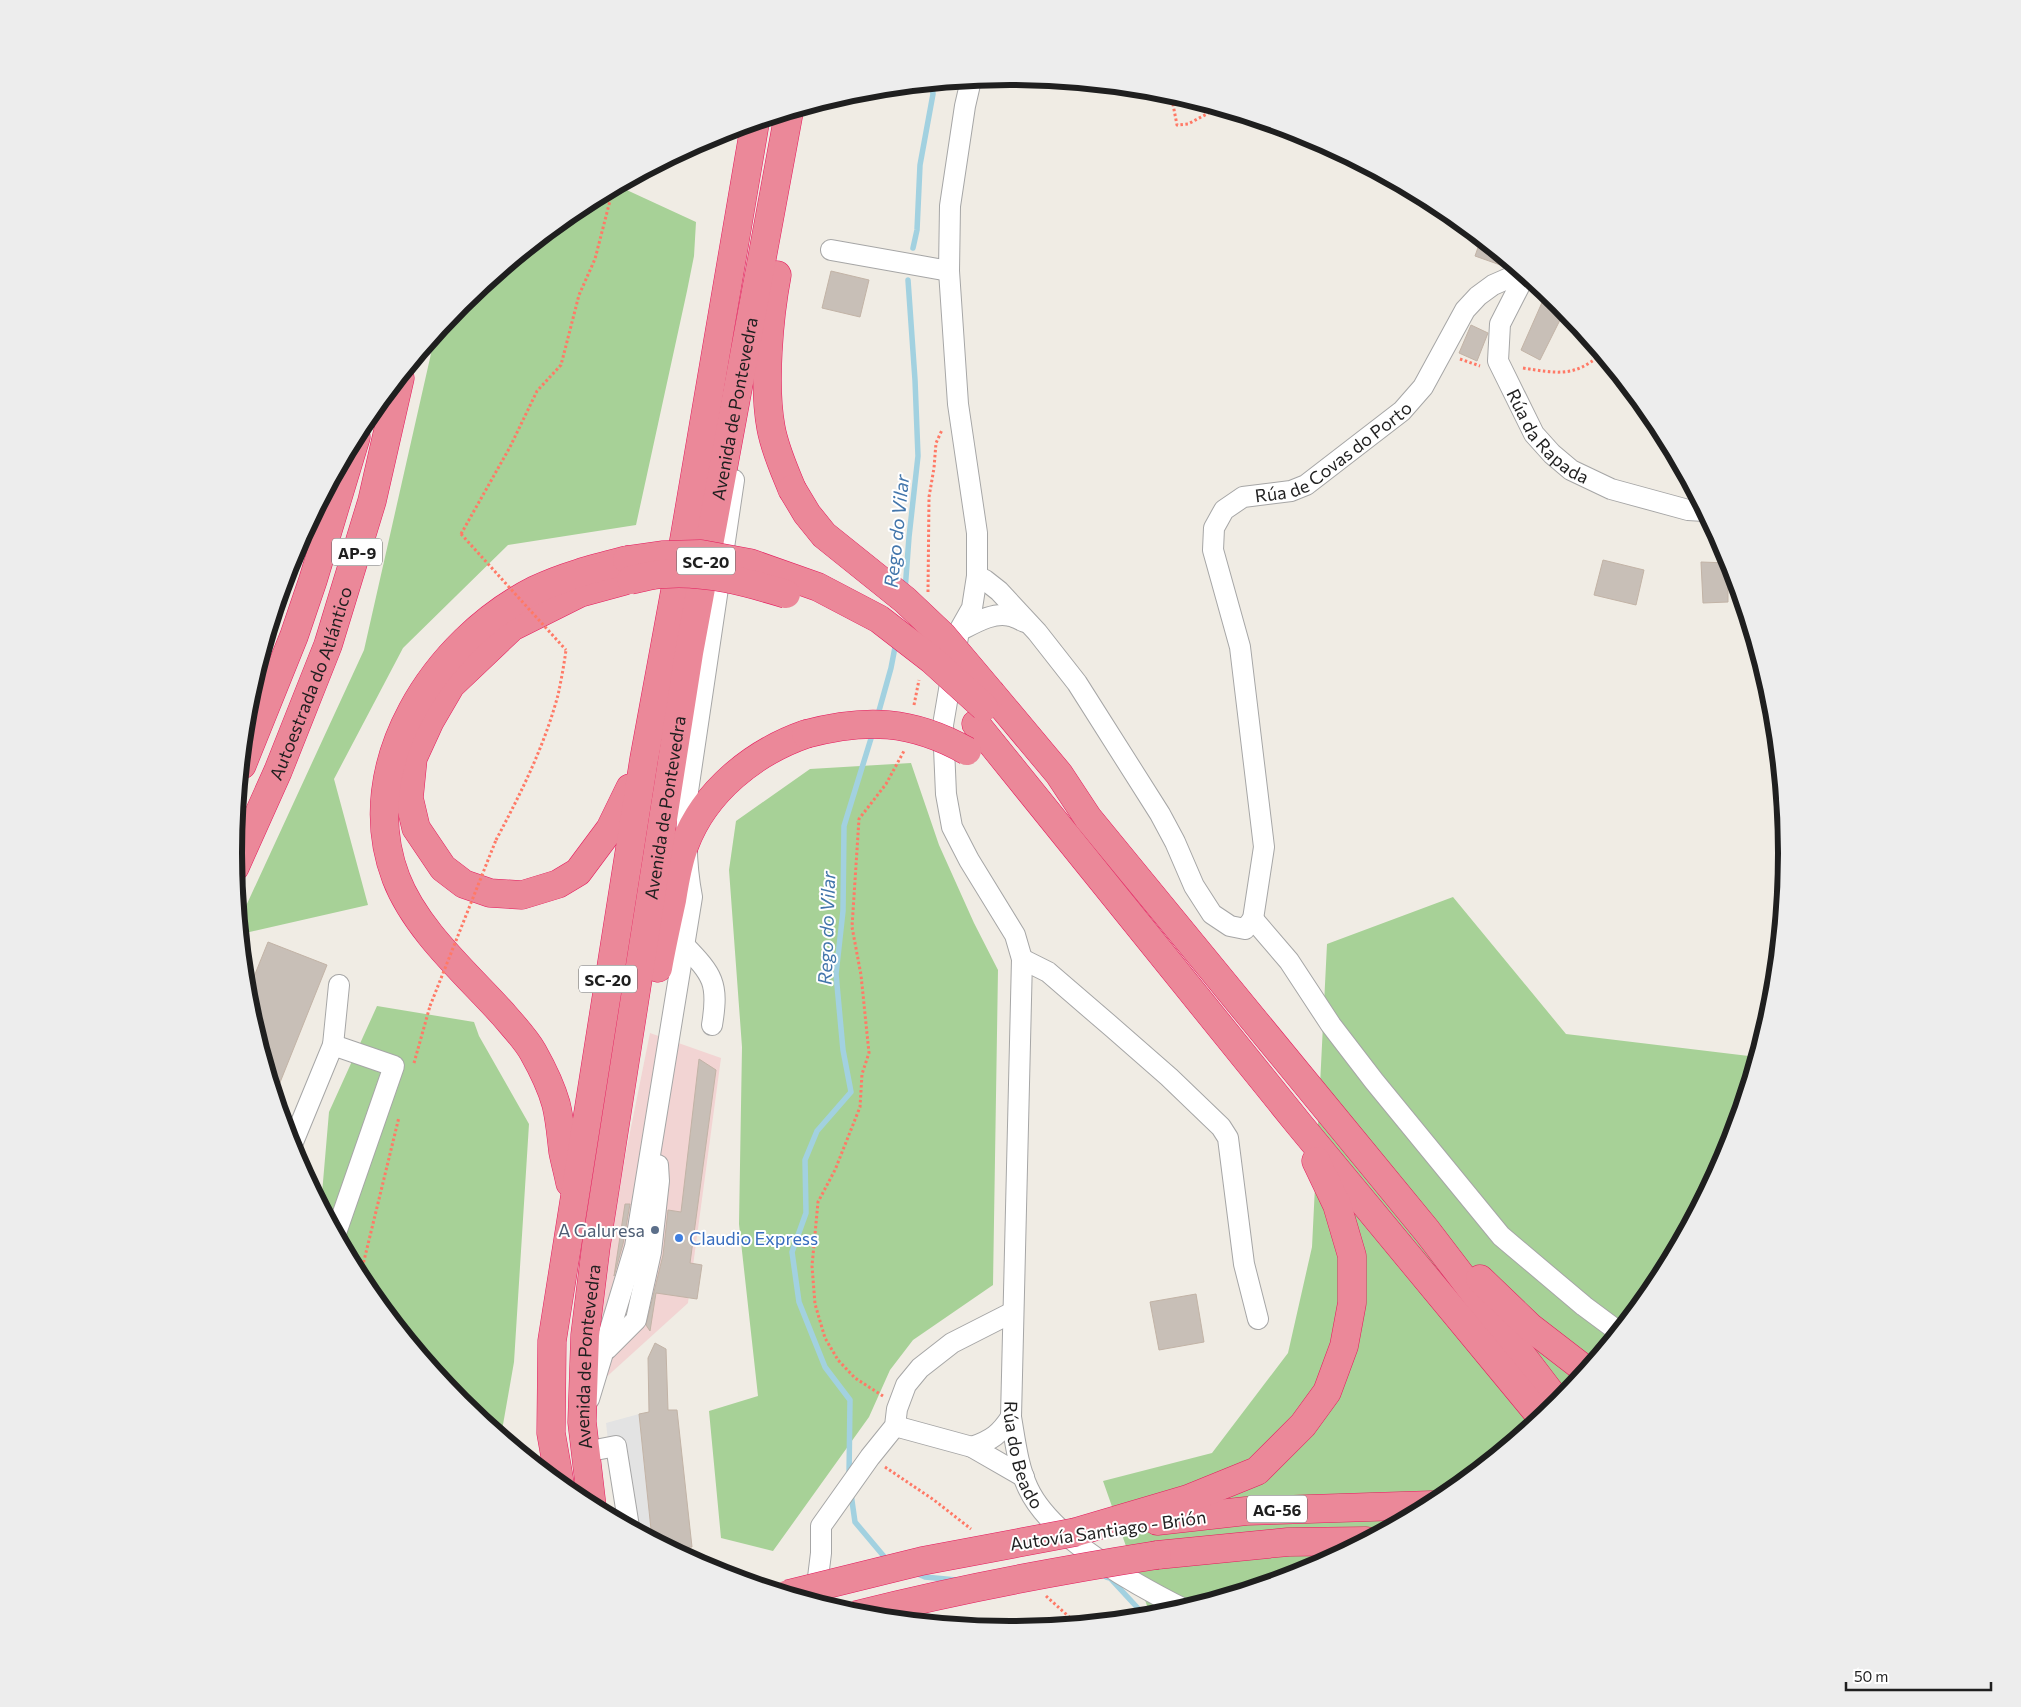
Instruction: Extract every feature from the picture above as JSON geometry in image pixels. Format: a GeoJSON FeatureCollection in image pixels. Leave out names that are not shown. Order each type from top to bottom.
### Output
{"type":"FeatureCollection","features":[{"type":"Feature","properties":{"kind":"highway"},"geometry":{"type":"LineString","coordinates":[[803,114],[772,298],[769,360],[771,427],[777,453],[792,489],[807,514],[824,534],[905,600],[943,636],[984,709],[1054,823],[1298,1123],[1537,1412]]}},
{"type":"Feature","properties":{"kind":"highway","name":"Avenida de Pontevedra"},"geometry":{"type":"LineString","coordinates":[[591,1496],[582,1422],[585,1335],[594,1255],[689,653],[788,118]]}},
{"type":"Feature","properties":{"kind":"highway","name":"Avenida de Pontevedra"},"geometry":{"type":"LineString","coordinates":[[558,1474],[551,1433],[552,1341],[644,759],[679,570],[754,129]]}},
{"type":"Feature","properties":{"kind":"highway","name":"Autoestrada do Atlántico"},"geometry":{"type":"LineString","coordinates":[[242,851],[278,771],[328,645],[372,501],[397,392]]}},
{"type":"Feature","properties":{"kind":"highway","name":"Autoestrada do Atlántico"},"geometry":{"type":"LineString","coordinates":[[250,744],[294,636],[314,580],[348,464]]}},
{"type":"Feature","properties":{"kind":"highway"},"geometry":{"type":"LineString","coordinates":[[629,570],[604,585],[580,593],[512,627],[451,685],[413,758],[409,798],[416,828],[443,868],[464,884],[490,893],[522,895],[558,884],[578,872],[610,829],[644,759]]}},
{"type":"Feature","properties":{"kind":"highway"},"geometry":{"type":"LineString","coordinates":[[574,1199],[563,1152],[556,1104],[548,1081],[532,1051],[519,1032],[416,915],[396,878],[385,837],[386,779],[396,746],[410,712],[439,670],[469,637],[499,613],[535,590],[578,573],[629,570],[664,574],[699,573],[743,581],[798,597],[875,637],[927,678],[984,709],[1058,774],[1088,818],[1427,1231],[1554,1397]]}},
{"type":"Feature","properties":{"kind":"highway"},"geometry":{"type":"LineString","coordinates":[[634,1011],[652,993],[679,862],[686,842],[706,806],[749,762],[768,750],[806,734],[832,727],[863,723],[894,725],[919,730],[946,739],[967,751],[1054,823]]}},
{"type":"Feature","properties":{"kind":"highway"},"geometry":{"type":"LineString","coordinates":[[1122,1522],[1188,1499],[1256,1471],[1304,1425],[1326,1392],[1344,1346],[1352,1303],[1352,1256],[1337,1205],[1298,1123]]}},
{"type":"Feature","properties":{"kind":"highway"},"geometry":{"type":"LineString","coordinates":[[1427,1231],[1530,1327],[1582,1367]]}},
{"type":"Feature","properties":{"kind":"highway","name":"Autovía Santiago - Brión"},"geometry":{"type":"LineString","coordinates":[[798,1592],[922,1561],[1122,1522],[1246,1511],[1320,1507],[1416,1505]]}},
{"type":"Feature","properties":{"kind":"highway","name":"Autovía Santiago - Brión"},"geometry":{"type":"LineString","coordinates":[[878,1610],[985,1585],[1157,1555],[1288,1542],[1355,1540]]}},
{"type":"Feature","properties":{"kind":"street","name":"Rúa do Beado"},"geometry":{"type":"LineString","coordinates":[[969,87],[950,206],[949,271],[958,404],[977,533],[977,576],[972,608],[960,631],[943,724],[949,814],[952,827],[969,860],[1015,935],[1022,959],[1011,1417],[1014,1439],[1024,1477],[1035,1501],[1059,1527],[1097,1560],[1174,1604]]}},
{"type":"Feature","properties":{"kind":"street"},"geometry":{"type":"LineString","coordinates":[[831,250],[949,271]]}},
{"type":"Feature","properties":{"kind":"street","name":"Rúa de Covas do Porto"},"geometry":{"type":"LineString","coordinates":[[1253,919],[1264,846],[1240,648],[1213,550],[1214,528],[1224,510],[1243,497],[1291,490],[1306,484],[1402,411],[1423,387],[1444,352],[1465,310],[1478,296],[1493,285],[1509,278],[1518,277]]}},
{"type":"Feature","properties":{"kind":"street","name":"Rúa da Rapada"},"geometry":{"type":"LineString","coordinates":[[1522,281],[1500,324],[1498,361],[1534,434],[1552,454],[1571,470],[1611,489],[1688,510],[1698,511]]}},
{"type":"Feature","properties":{"kind":"street"},"geometry":{"type":"LineString","coordinates":[[582,1422],[635,1247],[692,897],[687,872],[688,791],[734,481],[759,335],[772,298]]}},
{"type":"Feature","properties":{"kind":"street"},"geometry":{"type":"LineString","coordinates":[[977,576],[999,591],[1077,683],[1160,814],[1194,886],[1212,914],[1230,926],[1245,929],[1253,919],[1289,961],[1331,1025],[1374,1081],[1501,1236],[1584,1306],[1614,1328]]}},
{"type":"Feature","properties":{"kind":"street"},"geometry":{"type":"LineString","coordinates":[[960,631],[980,621],[1002,615],[1009,615],[1027,622]]}},
{"type":"Feature","properties":{"kind":"street"},"geometry":{"type":"LineString","coordinates":[[684,945],[710,975],[715,987],[716,1003],[712,1025]]}},
{"type":"Feature","properties":{"kind":"street"},"geometry":{"type":"LineString","coordinates":[[1022,959],[1048,972],[1169,1077],[1228,1138],[1244,1264],[1258,1319]]}},
{"type":"Feature","properties":{"kind":"street"},"geometry":{"type":"LineString","coordinates":[[296,1136],[333,1045],[339,985]]}},
{"type":"Feature","properties":{"kind":"street"},"geometry":{"type":"LineString","coordinates":[[333,1045],[394,1066],[338,1226]]}},
{"type":"Feature","properties":{"kind":"street"},"geometry":{"type":"LineString","coordinates":[[816,1597],[821,1553],[821,1526],[896,1418],[906,1385],[920,1368],[952,1343],[1014,1312]]}},
{"type":"Feature","properties":{"kind":"street"},"geometry":{"type":"LineString","coordinates":[[972,1447],[989,1442],[1002,1430],[1011,1417]]}},
{"type":"Feature","properties":{"kind":"street"},"geometry":{"type":"LineString","coordinates":[[896,1418],[972,1447],[1024,1477]]}},
{"type":"Feature","properties":{"kind":"street"},"geometry":{"type":"LineString","coordinates":[[585,1452],[616,1446],[628,1520]]}},
{"type":"Feature","properties":{"kind":"path"},"geometry":{"type":"LineString","coordinates":[[1172,103],[1176,125],[1180,126],[1188,124],[1211,112]]}},
{"type":"Feature","properties":{"kind":"path"},"geometry":{"type":"LineString","coordinates":[[412,1069],[430,1006],[496,840],[524,788],[542,744],[558,695],[566,650],[461,534],[510,447],[537,391],[561,365],[579,294],[596,260],[611,198]]}},
{"type":"Feature","properties":{"kind":"path"},"geometry":{"type":"LineString","coordinates":[[1444,352],[1486,368],[1514,367],[1565,372],[1585,365],[1596,357]]}},
{"type":"Feature","properties":{"kind":"path"},"geometry":{"type":"LineString","coordinates":[[928,597],[929,497],[936,443],[947,419],[958,404]]}},
{"type":"Feature","properties":{"kind":"path"},"geometry":{"type":"LineString","coordinates":[[913,710],[919,676]]}},
{"type":"Feature","properties":{"kind":"path"},"geometry":{"type":"LineString","coordinates":[[896,1418],[884,1397],[855,1378],[838,1360],[825,1338],[815,1304],[812,1266],[818,1202],[835,1170],[860,1106],[862,1074],[869,1053],[861,976],[852,927],[858,819],[886,784],[903,754],[905,745]]}},
{"type":"Feature","properties":{"kind":"path"},"geometry":{"type":"LineString","coordinates":[[363,1266],[400,1114]]}},
{"type":"Feature","properties":{"kind":"shaded area","name":"A Galuresa"},"geometry":{"type":"Polygon","coordinates":[[[650,1033],[721,1058],[688,1303],[602,1381],[596,1325],[625,1157],[650,1033]]]}},
{"type":"Feature","properties":{"kind":"shaded area"},"geometry":{"type":"Polygon","coordinates":[[[639,1414],[651,1533],[618,1514],[614,1495],[606,1423],[639,1414]]]}},
{"type":"Feature","properties":{"kind":"green space"},"geometry":{"type":"Polygon","coordinates":[[[624,189],[696,222],[694,256],[636,525],[508,545],[403,648],[334,779],[368,905],[247,933],[245,909],[364,650],[432,348],[467,310],[504,276],[543,244],[624,189]]]}},
{"type":"Feature","properties":{"kind":"green space"},"geometry":{"type":"Polygon","coordinates":[[[911,763],[939,845],[974,923],[998,970],[993,1285],[913,1340],[890,1370],[869,1417],[773,1551],[721,1538],[709,1411],[758,1396],[739,1224],[742,1047],[729,870],[736,821],[810,769],[911,763]]]}},
{"type":"Feature","properties":{"kind":"green space"},"geometry":{"type":"Polygon","coordinates":[[[1453,897],[1566,1034],[1752,1056],[1721,1148],[1676,1238],[1620,1321],[1588,1360],[1554,1397],[1517,1431],[1478,1463],[1437,1492],[1395,1519],[1350,1543],[1305,1564],[1258,1581],[1209,1596],[1148,1609],[1103,1481],[1212,1453],[1288,1353],[1312,1247],[1327,944],[1453,897]]]}},
{"type":"Feature","properties":{"kind":"green space"},"geometry":{"type":"Polygon","coordinates":[[[377,1006],[474,1022],[479,1036],[529,1124],[514,1362],[502,1429],[467,1397],[433,1360],[401,1321],[345,1238],[322,1195],[329,1112],[377,1006]]]}},
{"type":"Feature","properties":{"kind":"building"},"geometry":{"type":"Polygon","coordinates":[[[1479,245],[1506,267],[1506,267],[1475,256],[1479,245]]]}},
{"type":"Feature","properties":{"kind":"building"},"geometry":{"type":"Polygon","coordinates":[[[831,271],[869,280],[860,317],[822,308],[831,271]]]}},
{"type":"Feature","properties":{"kind":"building"},"geometry":{"type":"Polygon","coordinates":[[[1543,300],[1561,318],[1540,360],[1521,350],[1543,300]]]}},
{"type":"Feature","properties":{"kind":"building"},"geometry":{"type":"Polygon","coordinates":[[[1471,325],[1488,333],[1477,361],[1459,353],[1471,325]]]}},
{"type":"Feature","properties":{"kind":"building"},"geometry":{"type":"Polygon","coordinates":[[[1603,560],[1644,570],[1636,605],[1594,595],[1603,560]]]}},
{"type":"Feature","properties":{"kind":"building"},"geometry":{"type":"Polygon","coordinates":[[[1701,562],[1722,563],[1728,578],[1728,602],[1703,603],[1701,562]]]}},
{"type":"Feature","properties":{"kind":"building"},"geometry":{"type":"Polygon","coordinates":[[[268,942],[327,965],[278,1086],[268,1052],[253,979],[268,942]]]}},
{"type":"Feature","properties":{"kind":"building"},"geometry":{"type":"Polygon","coordinates":[[[699,1059],[716,1070],[690,1263],[702,1265],[697,1299],[656,1293],[650,1331],[646,1325],[663,1255],[668,1210],[681,1212],[699,1059]]]}},
{"type":"Feature","properties":{"kind":"building"},"geometry":{"type":"Polygon","coordinates":[[[625,1204],[630,1204],[623,1244],[614,1276],[625,1204]]]}},
{"type":"Feature","properties":{"kind":"building"},"geometry":{"type":"Polygon","coordinates":[[[1196,1294],[1204,1342],[1159,1350],[1150,1302],[1196,1294]]]}},
{"type":"Feature","properties":{"kind":"building"},"geometry":{"type":"Polygon","coordinates":[[[655,1343],[666,1349],[668,1410],[677,1410],[692,1547],[682,1548],[651,1533],[639,1414],[649,1412],[648,1358],[655,1343]]]}},
{"type":"Feature","properties":{"kind":"waterway","name":"Rego do Vilar"},"geometry":{"type":"LineString","coordinates":[[913,248],[917,230],[920,165],[933,90]]}},
{"type":"Feature","properties":{"kind":"waterway","name":"Rego do Vilar"},"geometry":{"type":"LineString","coordinates":[[905,591],[918,456],[908,280]]}},
{"type":"Feature","properties":{"kind":"waterway","name":"Rego do Vilar"},"geometry":{"type":"LineString","coordinates":[[877,718],[896,642]]}},
{"type":"Feature","properties":{"kind":"waterway","name":"Rego do Vilar"},"geometry":{"type":"LineString","coordinates":[[849,1477],[850,1400],[825,1367],[799,1302],[792,1252],[806,1213],[805,1160],[817,1131],[851,1092],[843,1050],[836,974],[843,911],[844,826],[873,732]]}},
{"type":"Feature","properties":{"kind":"waterway","name":"Rego do Vilar"},"geometry":{"type":"LineString","coordinates":[[851,1494],[855,1522],[887,1560]]}},
{"type":"Feature","properties":{"kind":"waterway","name":"Rego do Vilar"},"geometry":{"type":"LineString","coordinates":[[916,1573],[925,1577],[956,1580]]}},
{"type":"Feature","properties":{"kind":"waterway","name":"Rego do Vilar"},"geometry":{"type":"LineString","coordinates":[[1106,1577],[1110,1578],[1140,1610]]}},
{"type":"Feature","properties":{"kind":"place","name":"A Galuresa"},"geometry":{"type":"Point","coordinates":[655,1230]}},
{"type":"Feature","properties":{"kind":"place","name":"Claudio Express"},"geometry":{"type":"Point","coordinates":[679,1238]}}]}
